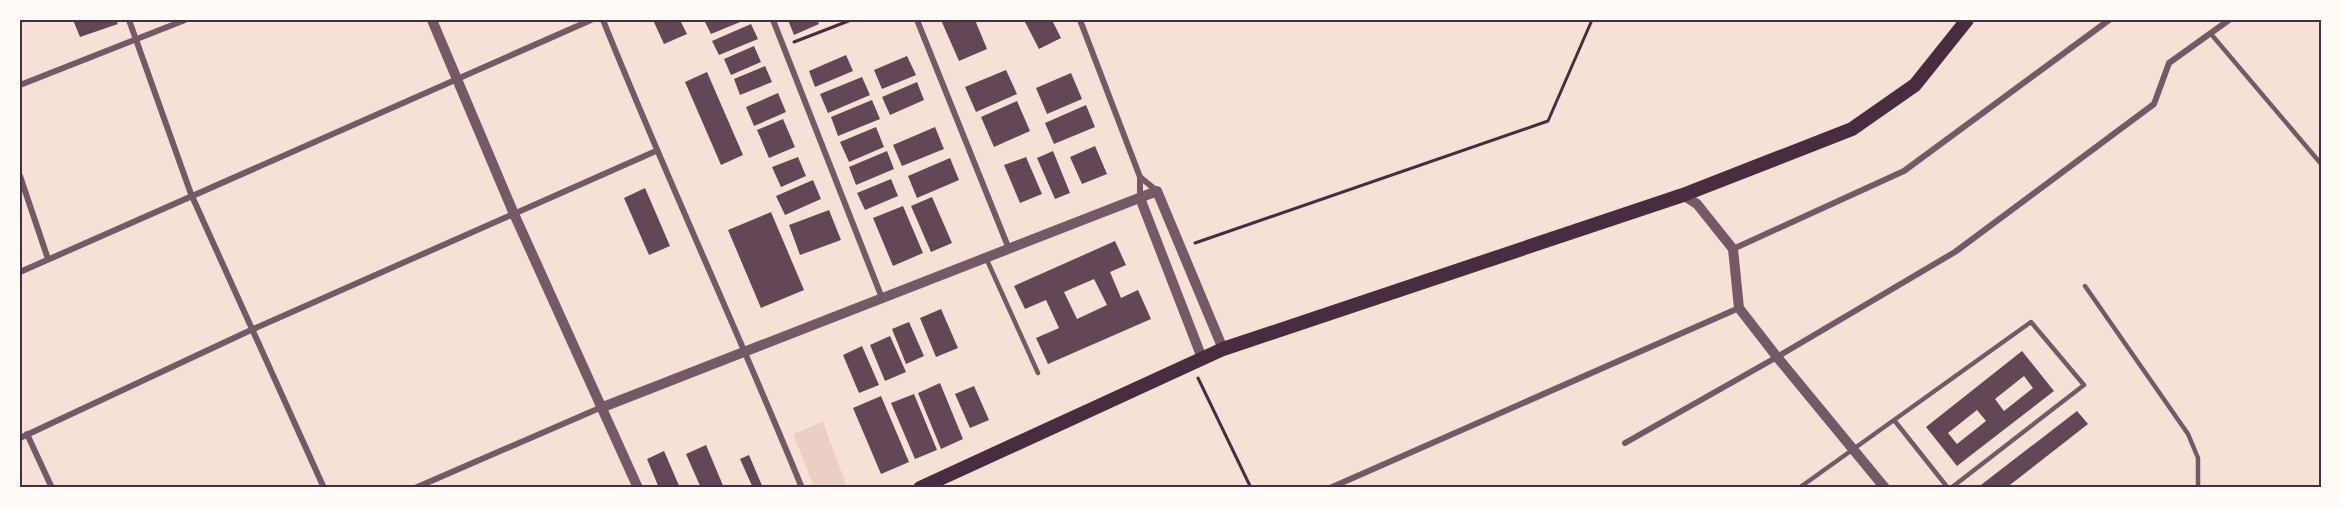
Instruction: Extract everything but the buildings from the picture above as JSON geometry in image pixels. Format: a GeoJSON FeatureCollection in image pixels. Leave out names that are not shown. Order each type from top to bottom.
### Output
{"type":"FeatureCollection","features":[{"type":"Feature","properties":{"kind":"main road"},"geometry":{"type":"LineString","coordinates":[[920,488],[1222,349],[1683,195],[1852,129],[1915,85],[1967,20]]}},
{"type":"Feature","properties":{"kind":"street"},"geometry":{"type":"LineString","coordinates":[[129,20],[191,194],[324,488]]}},
{"type":"Feature","properties":{"kind":"street"},"geometry":{"type":"LineString","coordinates":[[20,85],[185,20]]}},
{"type":"Feature","properties":{"kind":"street"},"geometry":{"type":"LineString","coordinates":[[432,20],[514,214],[638,488]]}},
{"type":"Feature","properties":{"kind":"street"},"geometry":{"type":"LineString","coordinates":[[20,272],[191,194],[591,20]]}},
{"type":"Feature","properties":{"kind":"street"},"geometry":{"type":"LineString","coordinates":[[603,20],[656,151],[746,351],[802,488]]}},
{"type":"Feature","properties":{"kind":"street"},"geometry":{"type":"LineString","coordinates":[[773,20],[882,298]]}},
{"type":"Feature","properties":{"kind":"street"},"geometry":{"type":"LineString","coordinates":[[917,20],[1008,249]]}},
{"type":"Feature","properties":{"kind":"street"},"geometry":{"type":"LineString","coordinates":[[1080,20],[1140,177],[1140,198],[1197,361]]}},
{"type":"Feature","properties":{"kind":"street"},"geometry":{"type":"LineString","coordinates":[[1733,249],[1904,171],[2109,20]]}},
{"type":"Feature","properties":{"kind":"street"},"geometry":{"type":"LineString","coordinates":[[1625,443],[1955,252],[2154,104],[2169,63],[2229,20]]}},
{"type":"Feature","properties":{"kind":"street"},"geometry":{"type":"LineString","coordinates":[[20,438],[251,330],[656,151]]}},
{"type":"Feature","properties":{"kind":"street"},"geometry":{"type":"LineString","coordinates":[[20,176],[48,259]]}},
{"type":"Feature","properties":{"kind":"street"},"geometry":{"type":"LineString","coordinates":[[1140,177],[1157,192],[1222,349]]}},
{"type":"Feature","properties":{"kind":"street"},"geometry":{"type":"LineString","coordinates":[[415,488],[603,407],[1157,192]]}},
{"type":"Feature","properties":{"kind":"street"},"geometry":{"type":"LineString","coordinates":[[1683,195],[1697,204],[1733,249],[1739,308],[1885,488]]}},
{"type":"Feature","properties":{"kind":"street"},"geometry":{"type":"LineString","coordinates":[[1330,488],[1739,308]]}},
{"type":"Feature","properties":{"kind":"street"},"geometry":{"type":"LineString","coordinates":[[27,434],[52,488]]}},
{"type":"Feature","properties":{"kind":"lane"},"geometry":{"type":"LineString","coordinates":[[2211,34],[2322,165]]}},
{"type":"Feature","properties":{"kind":"lane"},"geometry":{"type":"LineString","coordinates":[[986,258],[1038,373]]}},
{"type":"Feature","properties":{"kind":"lane"},"geometry":{"type":"LineString","coordinates":[[2085,286],[2188,434],[2198,458],[2198,488]]}},
{"type":"Feature","properties":{"kind":"lane"},"geometry":{"type":"LineString","coordinates":[[1799,488],[1853,450],[1894,420],[2031,322],[2084,385],[1949,488],[1894,420]]}},
{"type":"Feature","properties":{"kind":"path"},"geometry":{"type":"LineString","coordinates":[[784,46],[851,20]]}},
{"type":"Feature","properties":{"kind":"path"},"geometry":{"type":"LineString","coordinates":[[1181,248],[1548,121],[1592,20]]}},
{"type":"Feature","properties":{"kind":"path"},"geometry":{"type":"LineString","coordinates":[[1197,361],[1251,488]]}},
{"type":"Feature","properties":{"kind":"shaded area"},"geometry":{"type":"Polygon","coordinates":[[[823,422],[847,487],[814,487],[793,434],[823,422]]]}}]}
